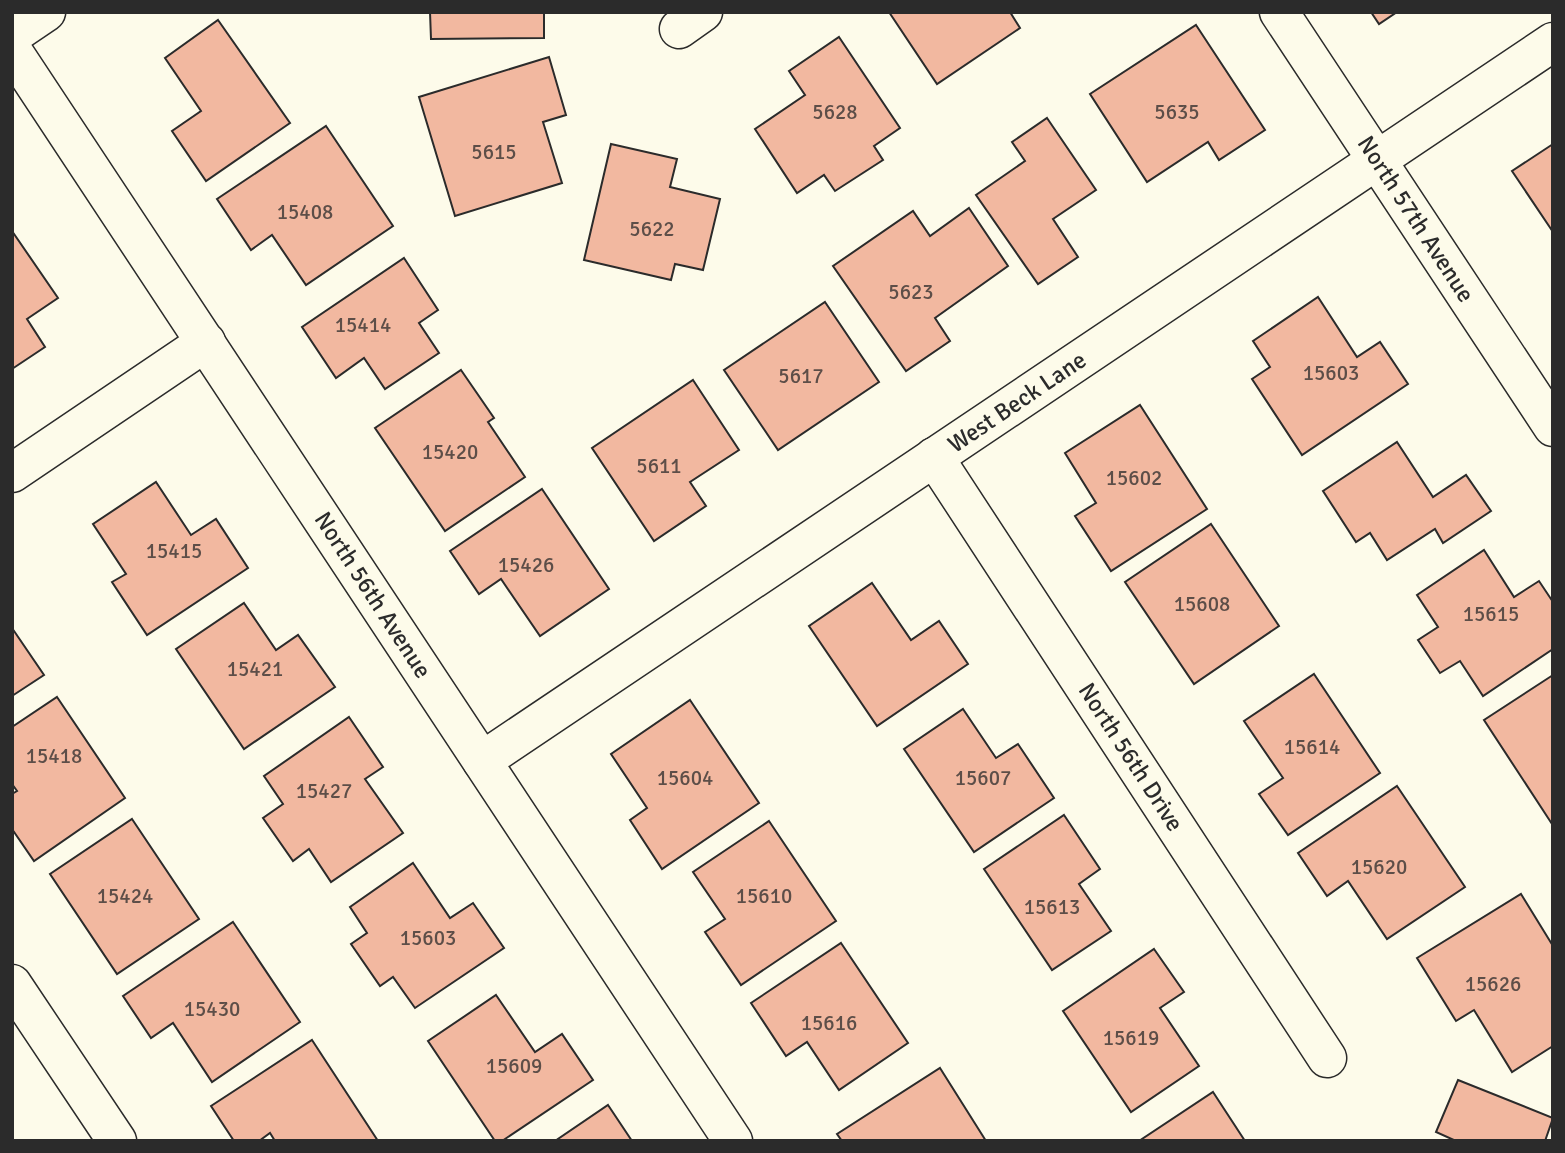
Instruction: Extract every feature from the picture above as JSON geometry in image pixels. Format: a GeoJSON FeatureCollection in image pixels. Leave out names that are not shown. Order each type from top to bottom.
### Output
{"type":"FeatureCollection","features":[{"type":"Feature","properties":{"kind":"street"},"geometry":{"type":"LineString","coordinates":[[12,35],[46,12]]}},
{"type":"Feature","properties":{"kind":"street","name":"North 57th Avenue"},"geometry":{"type":"LineString","coordinates":[[1279,12],[1553,427]]}},
{"type":"Feature","properties":{"kind":"street","name":"West Beck Lane"},"geometry":{"type":"LineString","coordinates":[[482,761],[1553,42]]}},
{"type":"Feature","properties":{"kind":"street","name":"North 56th Avenue"},"geometry":{"type":"LineString","coordinates":[[12,50],[733,1141]]}},
{"type":"Feature","properties":{"kind":"street"},"geometry":{"type":"LineString","coordinates":[[12,472],[206,342]]}},
{"type":"Feature","properties":{"kind":"street","name":"North 56th Drive"},"geometry":{"type":"LineString","coordinates":[[934,457],[1327,1058]]}},
{"type":"Feature","properties":{"kind":"street"},"geometry":{"type":"LineString","coordinates":[[12,984],[117,1141]]}},
{"type":"Feature","properties":{"kind":"building"},"geometry":{"type":"Polygon","coordinates":[[[430,12],[544,12],[544,38],[431,39],[430,12]]]}},
{"type":"Feature","properties":{"kind":"building"},"geometry":{"type":"Polygon","coordinates":[[[889,12],[1010,12],[1020,28],[937,84],[889,12]]]}},
{"type":"Feature","properties":{"kind":"building"},"geometry":{"type":"Polygon","coordinates":[[[1371,12],[1397,12],[1379,24],[1371,12]]]}},
{"type":"Feature","properties":{"kind":"building"},"geometry":{"type":"Polygon","coordinates":[[[218,20],[290,123],[206,181],[172,131],[201,111],[165,58],[218,20]]]}},
{"type":"Feature","properties":{"kind":"building"},"geometry":{"type":"Polygon","coordinates":[[[1196,25],[1265,130],[1219,160],[1208,142],[1147,182],[1090,94],[1196,25]]]}},
{"type":"Feature","properties":{"kind":"building"},"geometry":{"type":"Polygon","coordinates":[[[839,37],[900,128],[874,146],[883,160],[835,191],[824,175],[797,193],[755,129],[805,95],[789,71],[839,37]]]}},
{"type":"Feature","properties":{"kind":"building"},"geometry":{"type":"Polygon","coordinates":[[[549,57],[566,115],[543,122],[562,183],[455,216],[419,97],[549,57]]]}},
{"type":"Feature","properties":{"kind":"building"},"geometry":{"type":"Polygon","coordinates":[[[1047,118],[1096,190],[1053,219],[1078,257],[1038,284],[976,195],[1025,161],[1012,142],[1047,118]]]}},
{"type":"Feature","properties":{"kind":"building"},"geometry":{"type":"Polygon","coordinates":[[[326,126],[393,226],[306,285],[272,235],[251,250],[217,199],[326,126]]]}},
{"type":"Feature","properties":{"kind":"building"},"geometry":{"type":"Polygon","coordinates":[[[611,144],[677,159],[670,187],[720,199],[703,270],[675,264],[671,280],[584,260],[611,144]]]}},
{"type":"Feature","properties":{"kind":"building"},"geometry":{"type":"Polygon","coordinates":[[[1553,144],[1553,232],[1512,171],[1553,144]]]}},
{"type":"Feature","properties":{"kind":"building"},"geometry":{"type":"Polygon","coordinates":[[[969,208],[1008,266],[935,318],[950,341],[906,371],[833,266],[913,211],[930,236],[969,208]]]}},
{"type":"Feature","properties":{"kind":"building"},"geometry":{"type":"Polygon","coordinates":[[[12,231],[58,298],[27,319],[45,347],[12,369],[12,231]]]}},
{"type":"Feature","properties":{"kind":"building"},"geometry":{"type":"Polygon","coordinates":[[[404,258],[438,310],[419,323],[439,353],[385,389],[364,358],[336,378],[302,327],[404,258]]]}},
{"type":"Feature","properties":{"kind":"building"},"geometry":{"type":"Polygon","coordinates":[[[1318,297],[1357,357],[1380,342],[1408,384],[1302,455],[1252,379],[1270,367],[1253,341],[1318,297]]]}},
{"type":"Feature","properties":{"kind":"building"},"geometry":{"type":"Polygon","coordinates":[[[825,302],[879,382],[778,450],[724,370],[825,302]]]}},
{"type":"Feature","properties":{"kind":"building"},"geometry":{"type":"Polygon","coordinates":[[[461,370],[494,418],[488,422],[525,477],[445,531],[375,428],[461,370]]]}},
{"type":"Feature","properties":{"kind":"building"},"geometry":{"type":"Polygon","coordinates":[[[693,380],[739,450],[690,482],[706,506],[654,541],[592,448],[693,380]]]}},
{"type":"Feature","properties":{"kind":"building"},"geometry":{"type":"Polygon","coordinates":[[[1140,405],[1207,509],[1111,571],[1075,516],[1096,503],[1065,453],[1140,405]]]}},
{"type":"Feature","properties":{"kind":"building"},"geometry":{"type":"Polygon","coordinates":[[[1397,442],[1433,497],[1466,475],[1491,511],[1443,543],[1435,529],[1387,560],[1370,533],[1356,542],[1323,491],[1397,442]]]}},
{"type":"Feature","properties":{"kind":"building"},"geometry":{"type":"Polygon","coordinates":[[[156,482],[191,535],[216,519],[248,568],[147,635],[112,582],[126,574],[93,524],[156,482]]]}},
{"type":"Feature","properties":{"kind":"building"},"geometry":{"type":"Polygon","coordinates":[[[542,489],[609,589],[540,636],[501,579],[479,594],[450,551],[542,489]]]}},
{"type":"Feature","properties":{"kind":"building"},"geometry":{"type":"Polygon","coordinates":[[[1211,524],[1279,626],[1194,684],[1125,582],[1211,524]]]}},
{"type":"Feature","properties":{"kind":"building"},"geometry":{"type":"Polygon","coordinates":[[[1484,550],[1514,597],[1539,581],[1553,602],[1553,649],[1483,696],[1460,661],[1440,673],[1418,640],[1438,627],[1417,595],[1484,550]]]}},
{"type":"Feature","properties":{"kind":"building"},"geometry":{"type":"Polygon","coordinates":[[[872,583],[911,640],[939,621],[968,664],[877,726],[809,626],[872,583]]]}},
{"type":"Feature","properties":{"kind":"building"},"geometry":{"type":"Polygon","coordinates":[[[244,603],[276,650],[298,635],[335,687],[244,749],[176,649],[244,603]]]}},
{"type":"Feature","properties":{"kind":"building"},"geometry":{"type":"Polygon","coordinates":[[[12,628],[44,675],[12,696],[12,628]]]}},
{"type":"Feature","properties":{"kind":"building"},"geometry":{"type":"Polygon","coordinates":[[[1314,674],[1380,773],[1288,835],[1259,794],[1283,778],[1244,721],[1314,674]]]}},
{"type":"Feature","properties":{"kind":"building"},"geometry":{"type":"Polygon","coordinates":[[[1553,675],[1553,823],[1552,824],[1484,720],[1553,675]]]}},
{"type":"Feature","properties":{"kind":"building"},"geometry":{"type":"Polygon","coordinates":[[[57,697],[125,798],[34,861],[12,829],[12,794],[17,791],[12,784],[12,727],[57,697]]]}},
{"type":"Feature","properties":{"kind":"building"},"geometry":{"type":"Polygon","coordinates":[[[690,700],[759,803],[662,869],[630,820],[647,808],[611,754],[690,700]]]}},
{"type":"Feature","properties":{"kind":"building"},"geometry":{"type":"Polygon","coordinates":[[[963,709],[996,758],[1018,744],[1054,798],[974,852],[904,749],[963,709]]]}},
{"type":"Feature","properties":{"kind":"building"},"geometry":{"type":"Polygon","coordinates":[[[349,717],[383,767],[365,779],[403,833],[331,882],[309,849],[293,861],[263,818],[283,804],[264,776],[349,717]]]}},
{"type":"Feature","properties":{"kind":"building"},"geometry":{"type":"Polygon","coordinates":[[[1397,786],[1465,887],[1387,939],[1348,881],[1327,896],[1298,853],[1397,786]]]}},
{"type":"Feature","properties":{"kind":"building"},"geometry":{"type":"Polygon","coordinates":[[[1064,815],[1100,869],[1079,884],[1111,931],[1052,970],[984,869],[1064,815]]]}},
{"type":"Feature","properties":{"kind":"building"},"geometry":{"type":"Polygon","coordinates":[[[132,819],[199,919],[117,974],[50,874],[132,819]]]}},
{"type":"Feature","properties":{"kind":"building"},"geometry":{"type":"Polygon","coordinates":[[[769,821],[836,921],[741,985],[705,932],[725,919],[693,872],[769,821]]]}},
{"type":"Feature","properties":{"kind":"building"},"geometry":{"type":"Polygon","coordinates":[[[413,863],[450,918],[473,903],[504,948],[415,1008],[393,977],[380,986],[351,944],[367,933],[350,907],[413,863]]]}},
{"type":"Feature","properties":{"kind":"building"},"geometry":{"type":"Polygon","coordinates":[[[1521,894],[1553,946],[1553,1046],[1512,1072],[1474,1010],[1456,1021],[1417,958],[1521,894]]]}},
{"type":"Feature","properties":{"kind":"building"},"geometry":{"type":"Polygon","coordinates":[[[233,922],[300,1022],[212,1082],[173,1023],[151,1038],[123,996],[233,922]]]}},
{"type":"Feature","properties":{"kind":"building"},"geometry":{"type":"Polygon","coordinates":[[[841,943],[908,1043],[839,1090],[807,1042],[786,1056],[751,1003],[841,943]]]}},
{"type":"Feature","properties":{"kind":"building"},"geometry":{"type":"Polygon","coordinates":[[[1154,949],[1184,992],[1160,1008],[1199,1066],[1131,1112],[1063,1011],[1154,949]]]}},
{"type":"Feature","properties":{"kind":"building"},"geometry":{"type":"Polygon","coordinates":[[[496,995],[535,1052],[562,1034],[593,1080],[502,1141],[495,1141],[428,1041],[496,995]]]}},
{"type":"Feature","properties":{"kind":"building"},"geometry":{"type":"Polygon","coordinates":[[[312,1040],[378,1141],[275,1141],[270,1133],[259,1141],[234,1141],[211,1106],[312,1040]]]}},
{"type":"Feature","properties":{"kind":"building"},"geometry":{"type":"Polygon","coordinates":[[[940,1068],[986,1141],[842,1141],[837,1134],[940,1068]]]}},
{"type":"Feature","properties":{"kind":"building"},"geometry":{"type":"Polygon","coordinates":[[[1458,1080],[1553,1118],[1545,1141],[1456,1141],[1436,1132],[1458,1080]]]}},
{"type":"Feature","properties":{"kind":"building"},"geometry":{"type":"Polygon","coordinates":[[[1213,1092],[1245,1141],[1139,1141],[1213,1092]]]}},
{"type":"Feature","properties":{"kind":"building"},"geometry":{"type":"Polygon","coordinates":[[[608,1105],[632,1141],[555,1141],[608,1105]]]}}]}
